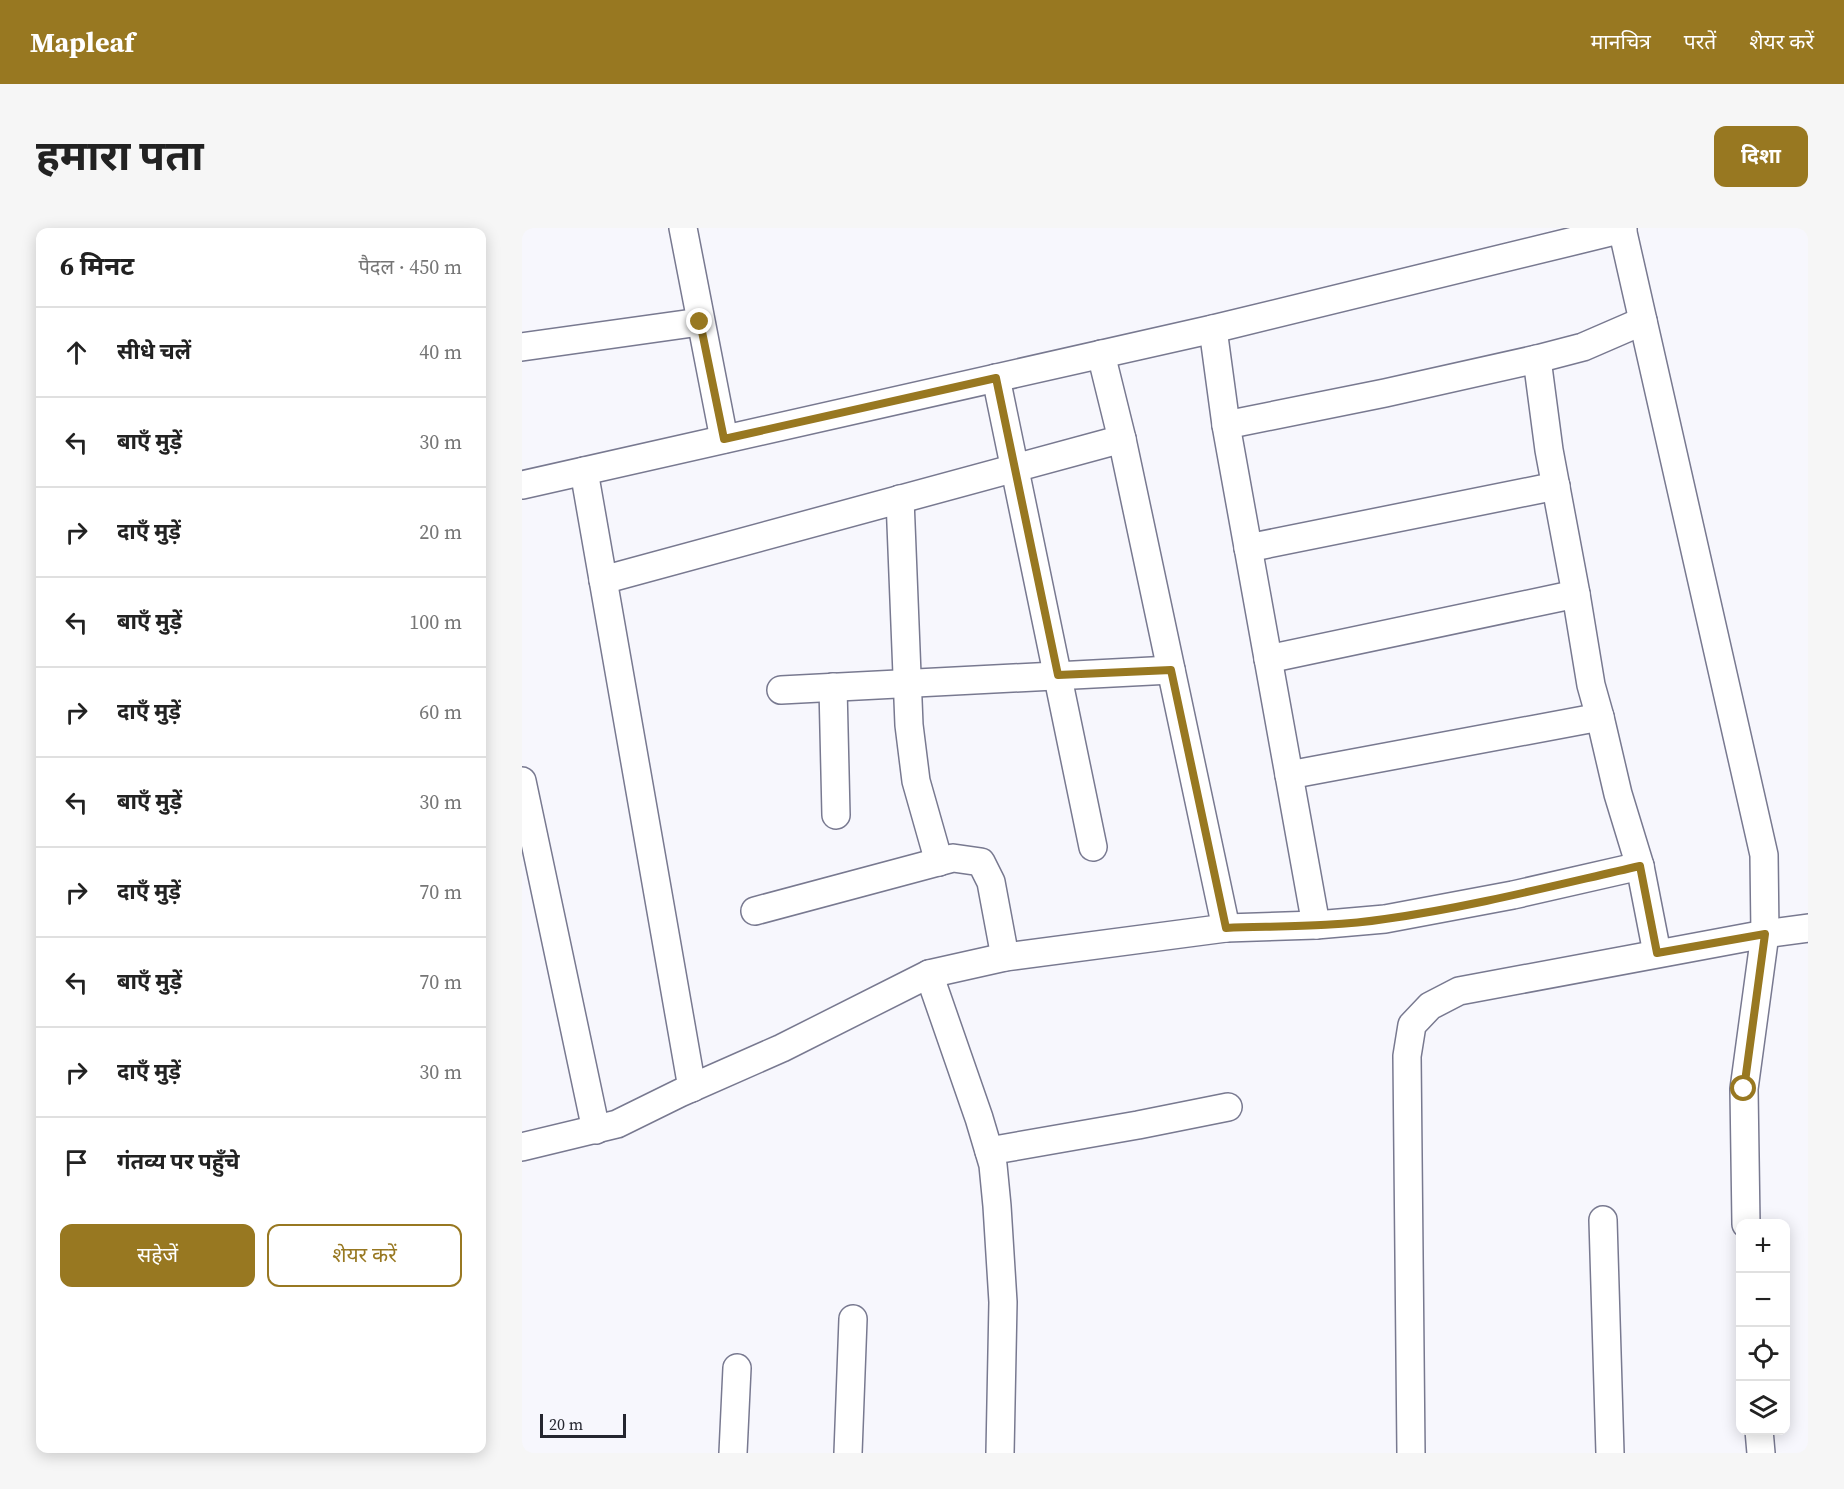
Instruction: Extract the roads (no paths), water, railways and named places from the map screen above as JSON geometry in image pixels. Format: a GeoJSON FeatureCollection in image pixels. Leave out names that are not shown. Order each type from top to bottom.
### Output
{"type":"FeatureCollection","features":[{"type":"Feature","properties":{"kind":"street"},"geometry":{"type":"LineString","coordinates":[[683,228],[724,439]]}},
{"type":"Feature","properties":{"kind":"street"},"geometry":{"type":"LineString","coordinates":[[522,485],[1213,329],[1623,229],[1764,855],[1765,934],[1744,1089],[1746,1219]]}},
{"type":"Feature","properties":{"kind":"street"},"geometry":{"type":"LineString","coordinates":[[1226,425],[1537,359],[1583,347],[1643,321]]}},
{"type":"Feature","properties":{"kind":"street"},"geometry":{"type":"LineString","coordinates":[[522,347],[700,322]]}},
{"type":"Feature","properties":{"kind":"street"},"geometry":{"type":"LineString","coordinates":[[1213,329],[1226,425],[1316,926]]}},
{"type":"Feature","properties":{"kind":"street"},"geometry":{"type":"LineString","coordinates":[[1101,354],[1122,439],[1226,928]]}},
{"type":"Feature","properties":{"kind":"street"},"geometry":{"type":"LineString","coordinates":[[1537,359],[1549,450],[1591,685],[1618,794],[1640,866],[1657,953]]}},
{"type":"Feature","properties":{"kind":"street"},"geometry":{"type":"LineString","coordinates":[[996,378],[1093,847]]}},
{"type":"Feature","properties":{"kind":"street"},"geometry":{"type":"LineString","coordinates":[[603,580],[1122,439]]}},
{"type":"Feature","properties":{"kind":"street"},"geometry":{"type":"LineString","coordinates":[[584,471],[692,1088]]}},
{"type":"Feature","properties":{"kind":"street"},"geometry":{"type":"LineString","coordinates":[[1248,548],[1556,486]]}},
{"type":"Feature","properties":{"kind":"street"},"geometry":{"type":"LineString","coordinates":[[900,500],[909,725],[916,781],[939,862]]}},
{"type":"Feature","properties":{"kind":"street"},"geometry":{"type":"LineString","coordinates":[[1268,659],[1576,594]]}},
{"type":"Feature","properties":{"kind":"street"},"geometry":{"type":"LineString","coordinates":[[781,690],[1171,670]]}},
{"type":"Feature","properties":{"kind":"street"},"geometry":{"type":"LineString","coordinates":[[834,687],[836,815]]}},
{"type":"Feature","properties":{"kind":"street"},"geometry":{"type":"LineString","coordinates":[[1289,775],[1600,717]]}},
{"type":"Feature","properties":{"kind":"street"},"geometry":{"type":"LineString","coordinates":[[522,781],[596,1130]]}},
{"type":"Feature","properties":{"kind":"street"},"geometry":{"type":"LineString","coordinates":[[755,911],[953,858],[981,862],[991,882],[1005,957]]}},
{"type":"Feature","properties":{"kind":"street"},"geometry":{"type":"LineString","coordinates":[[522,1147],[617,1124],[782,1048],[929,974],[1005,957],[1226,928],[1316,926],[1385,919],[1513,895],[1640,866]]}},
{"type":"Feature","properties":{"kind":"street"},"geometry":{"type":"LineString","coordinates":[[1411,1453],[1407,1056],[1412,1025],[1430,1006],[1459,990],[1808,928]]}},
{"type":"Feature","properties":{"kind":"street"},"geometry":{"type":"LineString","coordinates":[[929,974],[993,1165],[1003,1302],[1000,1453]]}},
{"type":"Feature","properties":{"kind":"street"},"geometry":{"type":"LineString","coordinates":[[989,1151],[1228,1107]]}},
{"type":"Feature","properties":{"kind":"street"},"geometry":{"type":"LineString","coordinates":[[1603,1221],[1610,1453]]}},
{"type":"Feature","properties":{"kind":"street"},"geometry":{"type":"LineString","coordinates":[[848,1453],[853,1319]]}},
{"type":"Feature","properties":{"kind":"street"},"geometry":{"type":"LineString","coordinates":[[733,1453],[737,1368]]}},
{"type":"Feature","properties":{"kind":"street"},"geometry":{"type":"LineString","coordinates":[[1759,1435],[1761,1453]]}}]}
